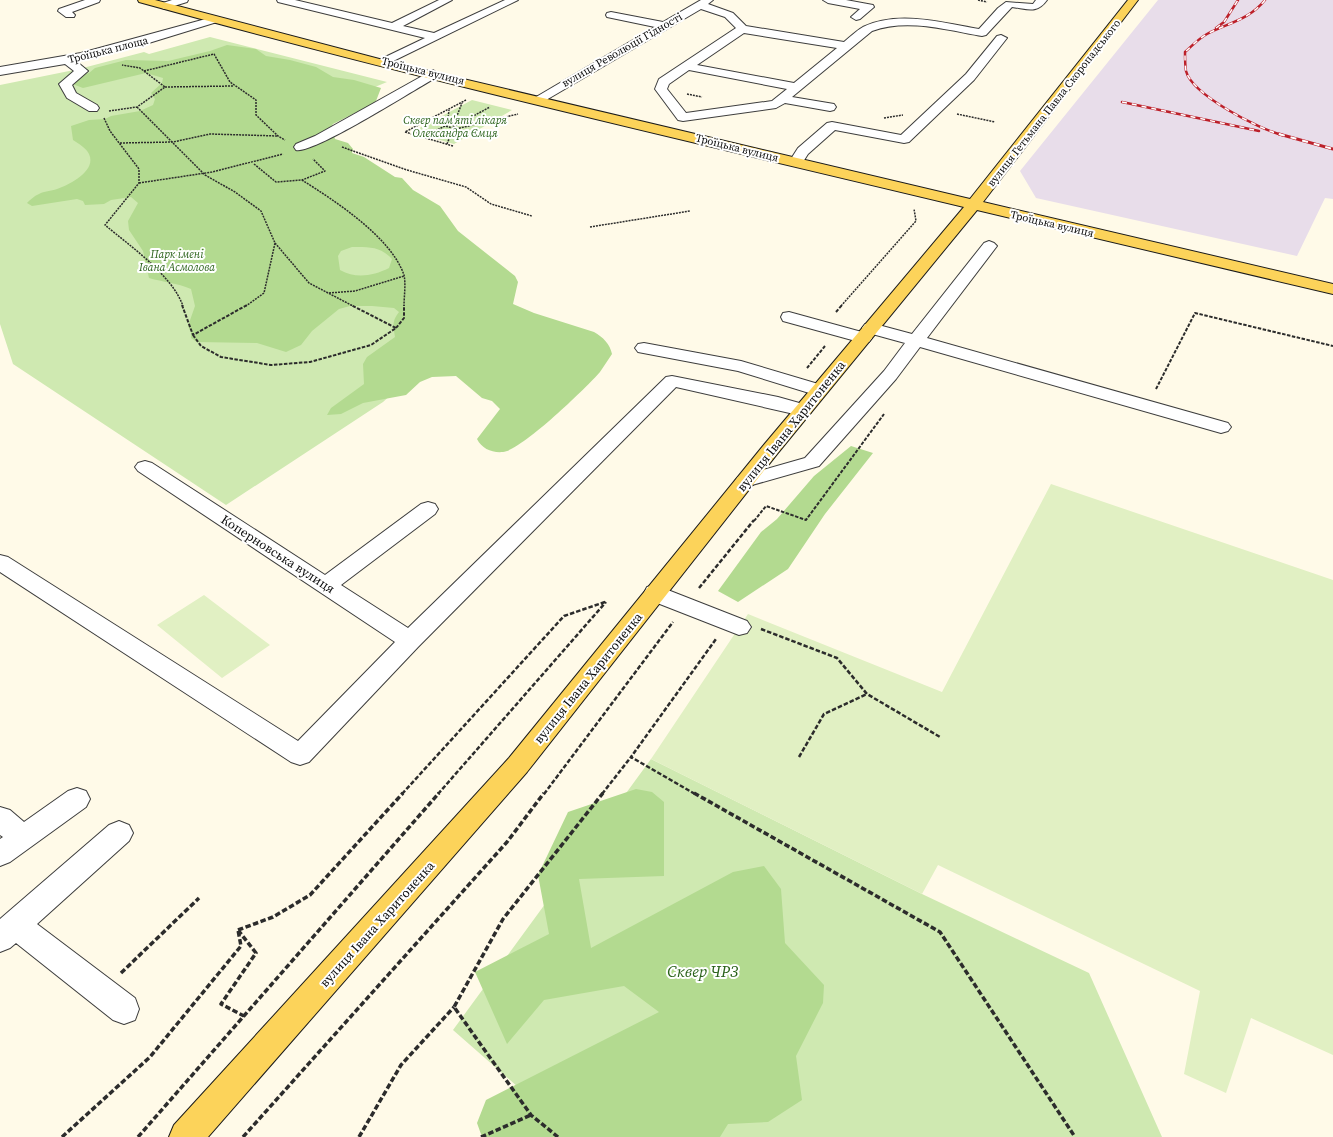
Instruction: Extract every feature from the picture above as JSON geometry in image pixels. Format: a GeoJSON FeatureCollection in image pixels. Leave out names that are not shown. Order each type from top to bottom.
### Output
{"type":"FeatureCollection","features":[{"type":"Feature","properties":{"kind":"main road","name":"Троїцька вулиця"},"geometry":{"type":"LineString","coordinates":[[143,0],[213,20],[537,100],[973,205],[1333,289]]}},
{"type":"Feature","properties":{"kind":"main road","name":"вулиця Гетьмана Павла Скоропадського"},"geometry":{"type":"LineString","coordinates":[[973,205],[1133,0]]}},
{"type":"Feature","properties":{"kind":"main road","name":"вулиця Івана Харитоненка"},"geometry":{"type":"LineString","coordinates":[[186,1137],[518,765],[745,481],[973,205]]}},
{"type":"Feature","properties":{"kind":"street"},"geometry":{"type":"LineString","coordinates":[[70,15],[63,10],[95,0]]}},
{"type":"Feature","properties":{"kind":"street"},"geometry":{"type":"LineString","coordinates":[[164,6],[183,0]]}},
{"type":"Feature","properties":{"kind":"street"},"geometry":{"type":"LineString","coordinates":[[282,0],[435,36]]}},
{"type":"Feature","properties":{"kind":"street"},"geometry":{"type":"LineString","coordinates":[[393,27],[448,0]]}},
{"type":"Feature","properties":{"kind":"street"},"geometry":{"type":"LineString","coordinates":[[383,62],[513,0]]}},
{"type":"Feature","properties":{"kind":"street"},"geometry":{"type":"LineString","coordinates":[[828,0],[869,8],[856,17]]}},
{"type":"Feature","properties":{"kind":"street"},"geometry":{"type":"LineString","coordinates":[[846,46],[742,29],[663,82],[662,89],[683,118],[776,104],[868,29],[879,25],[908,22],[982,33],[1002,10],[1010,4],[1035,7],[1042,0]]}},
{"type":"Feature","properties":{"kind":"street"},"geometry":{"type":"LineString","coordinates":[[704,2],[736,18],[742,29]]}},
{"type":"Feature","properties":{"kind":"street","name":"вулиця Революції Гідності"},"geometry":{"type":"LineString","coordinates":[[537,100],[566,83],[576,84],[587,77],[583,73],[704,2]]}},
{"type":"Feature","properties":{"kind":"street"},"geometry":{"type":"LineString","coordinates":[[611,15],[664,25]]}},
{"type":"Feature","properties":{"kind":"street","name":"Троїцька площа"},"geometry":{"type":"LineString","coordinates":[[0,72],[67,60],[137,44],[213,20]]}},
{"type":"Feature","properties":{"kind":"street"},"geometry":{"type":"LineString","coordinates":[[796,162],[803,151],[832,126],[904,139],[970,77],[1001,38]]}},
{"type":"Feature","properties":{"kind":"street"},"geometry":{"type":"LineString","coordinates":[[67,60],[82,71],[65,84],[71,95],[97,110]]}},
{"type":"Feature","properties":{"kind":"street"},"geometry":{"type":"LineString","coordinates":[[685,66],[797,88]]}},
{"type":"Feature","properties":{"kind":"street"},"geometry":{"type":"LineString","coordinates":[[301,148],[320,139],[433,74]]}},
{"type":"Feature","properties":{"kind":"street"},"geometry":{"type":"LineString","coordinates":[[782,99],[830,107]]}},
{"type":"Feature","properties":{"kind":"street"},"geometry":{"type":"LineString","coordinates":[[745,481],[812,462],[890,375],[989,246]]}},
{"type":"Feature","properties":{"kind":"street"},"geometry":{"type":"LineString","coordinates":[[789,318],[838,331],[867,333],[917,341],[1221,427]]}},
{"type":"Feature","properties":{"kind":"street"},"geometry":{"type":"LineString","coordinates":[[644,348],[741,366],[819,390]]}},
{"type":"Feature","properties":{"kind":"street"},"geometry":{"type":"LineString","coordinates":[[0,562],[300,755],[410,641],[672,381],[778,403],[803,410]]}},
{"type":"Feature","properties":{"kind":"street","name":"Коперновська вулиця"},"geometry":{"type":"LineString","coordinates":[[146,467],[410,641]]}},
{"type":"Feature","properties":{"kind":"street"},"geometry":{"type":"LineString","coordinates":[[325,586],[428,509]]}},
{"type":"Feature","properties":{"kind":"street"},"geometry":{"type":"LineString","coordinates":[[655,593],[734,625]]}},
{"type":"Feature","properties":{"kind":"street"},"geometry":{"type":"LineString","coordinates":[[0,854],[77,799]]}},
{"type":"Feature","properties":{"kind":"street"},"geometry":{"type":"LineString","coordinates":[[0,818],[23,838]]}},
{"type":"Feature","properties":{"kind":"street"},"geometry":{"type":"LineString","coordinates":[[113,1000],[8,931],[119,833]]}},
{"type":"Feature","properties":{"kind":"path"},"geometry":{"type":"LineString","coordinates":[[144,71],[214,54],[223,73],[233,86],[256,100],[256,115],[278,136],[301,148],[325,171],[302,180],[276,182],[254,164]]}},
{"type":"Feature","properties":{"kind":"path"},"geometry":{"type":"LineString","coordinates":[[82,71],[127,64],[144,71],[165,87]]}},
{"type":"Feature","properties":{"kind":"path"},"geometry":{"type":"LineString","coordinates":[[108,111],[138,107],[165,87],[233,86]]}},
{"type":"Feature","properties":{"kind":"path"},"geometry":{"type":"LineString","coordinates":[[453,146],[405,132],[472,97]]}},
{"type":"Feature","properties":{"kind":"path"},"geometry":{"type":"LineString","coordinates":[[453,127],[462,102]]}},
{"type":"Feature","properties":{"kind":"path"},"geometry":{"type":"LineString","coordinates":[[453,127],[491,106]]}},
{"type":"Feature","properties":{"kind":"path"},"geometry":{"type":"LineString","coordinates":[[138,107],[205,175],[235,192],[261,211],[275,243],[309,283],[396,328]]}},
{"type":"Feature","properties":{"kind":"path"},"geometry":{"type":"LineString","coordinates":[[447,126],[449,109]]}},
{"type":"Feature","properties":{"kind":"path"},"geometry":{"type":"LineString","coordinates":[[97,110],[110,131],[139,169],[139,183],[105,225],[156,269],[179,295],[193,335],[201,346],[221,357],[271,365],[310,362],[371,345],[396,328],[404,318],[404,276],[389,249],[340,204],[302,180]]}},
{"type":"Feature","properties":{"kind":"path"},"geometry":{"type":"LineString","coordinates":[[447,144],[451,134],[456,129],[524,113]]}},
{"type":"Feature","properties":{"kind":"path"},"geometry":{"type":"LineString","coordinates":[[409,134],[435,131],[440,127],[447,126],[456,129]]}},
{"type":"Feature","properties":{"kind":"path"},"geometry":{"type":"LineString","coordinates":[[435,131],[438,134],[451,134]]}},
{"type":"Feature","properties":{"kind":"path"},"geometry":{"type":"LineString","coordinates":[[120,143],[173,142],[210,134],[278,136]]}},
{"type":"Feature","properties":{"kind":"path"},"geometry":{"type":"LineString","coordinates":[[320,139],[407,170],[466,187],[491,204],[532,216]]}},
{"type":"Feature","properties":{"kind":"path"},"geometry":{"type":"LineString","coordinates":[[139,183],[205,175],[254,164],[301,148]]}},
{"type":"Feature","properties":{"kind":"path"},"geometry":{"type":"LineString","coordinates":[[795,383],[843,325],[836,313],[916,221],[914,209]]}},
{"type":"Feature","properties":{"kind":"path"},"geometry":{"type":"LineString","coordinates":[[590,227],[690,212]]}},
{"type":"Feature","properties":{"kind":"path"},"geometry":{"type":"LineString","coordinates":[[193,335],[244,307],[264,293],[275,243]]}},
{"type":"Feature","properties":{"kind":"path"},"geometry":{"type":"LineString","coordinates":[[328,293],[355,291],[404,276]]}},
{"type":"Feature","properties":{"kind":"path"},"geometry":{"type":"LineString","coordinates":[[1147,406],[1195,313],[1333,346]]}},
{"type":"Feature","properties":{"kind":"path"},"geometry":{"type":"LineString","coordinates":[[243,1137],[507,842],[686,605],[766,506],[806,520],[888,408]]}},
{"type":"Feature","properties":{"kind":"path"},"geometry":{"type":"LineString","coordinates":[[138,1137],[606,602],[564,616],[310,895],[273,917],[238,930]]}},
{"type":"Feature","properties":{"kind":"path"},"geometry":{"type":"LineString","coordinates":[[359,1137],[401,1065],[454,1007],[503,920],[734,625],[752,625],[837,658],[867,694],[940,737]]}},
{"type":"Feature","properties":{"kind":"path"},"geometry":{"type":"LineString","coordinates":[[799,757],[824,714],[867,694]]}},
{"type":"Feature","properties":{"kind":"path"},"geometry":{"type":"LineString","coordinates":[[631,757],[940,932],[1075,1137]]}},
{"type":"Feature","properties":{"kind":"path"},"geometry":{"type":"LineString","coordinates":[[113,1000],[199,898]]}},
{"type":"Feature","properties":{"kind":"path"},"geometry":{"type":"LineString","coordinates":[[238,930],[256,953],[221,1004],[244,1016]]}},
{"type":"Feature","properties":{"kind":"path"},"geometry":{"type":"LineString","coordinates":[[62,1137],[150,1057],[241,946],[238,930]]}},
{"type":"Feature","properties":{"kind":"path"},"geometry":{"type":"LineString","coordinates":[[454,1007],[531,1115],[558,1137]]}},
{"type":"Feature","properties":{"kind":"path"},"geometry":{"type":"LineString","coordinates":[[481,1137],[531,1115]]}},
{"type":"Feature","properties":{"kind":"shaded area"},"geometry":{"type":"Polygon","coordinates":[[[1158,0],[1333,0],[1333,199],[1325,198],[1297,256],[1036,198],[1020,171],[1158,0]]]}},
{"type":"Feature","properties":{"kind":"green space","name":"Парк імені Івана Асмолова"},"geometry":{"type":"Polygon","coordinates":[[[210,37],[387,82],[291,122],[396,245],[441,350],[383,402],[226,505],[13,364],[0,324],[0,85],[79,69],[144,52],[149,54],[210,37]]]}},
{"type":"Feature","properties":{"kind":"green space"},"geometry":{"type":"Polygon","coordinates":[[[227,45],[256,49],[266,56],[290,60],[316,67],[333,77],[354,80],[381,88],[376,101],[371,105],[333,124],[331,127],[335,139],[348,143],[353,149],[352,153],[364,157],[395,177],[402,178],[413,190],[440,206],[458,231],[515,276],[518,282],[513,304],[534,313],[594,332],[600,336],[610,347],[612,354],[600,372],[582,391],[538,430],[512,449],[503,452],[488,450],[477,439],[500,409],[492,401],[482,398],[456,376],[432,377],[420,382],[406,395],[363,403],[341,414],[327,415],[331,408],[364,384],[363,364],[367,357],[395,337],[394,323],[399,312],[394,308],[350,306],[339,309],[312,331],[301,345],[286,352],[257,343],[197,342],[191,338],[191,332],[188,326],[195,306],[191,289],[149,278],[143,251],[129,230],[128,221],[138,203],[131,197],[111,200],[104,204],[85,205],[83,201],[77,199],[32,206],[27,203],[41,193],[57,189],[75,181],[86,171],[89,166],[89,154],[84,148],[73,140],[71,126],[89,120],[105,119],[111,116],[140,111],[153,105],[155,99],[151,93],[162,83],[163,78],[146,73],[83,88],[62,80],[89,73],[95,68],[126,60],[168,61],[210,51],[227,45]],[[352,247],[341,251],[338,256],[340,270],[352,275],[371,275],[389,268],[392,259],[378,249],[369,247],[352,247]]]}},
{"type":"Feature","properties":{"kind":"green space","name":"Сквер пам'яті лікаря Олександра Ємця"},"geometry":{"type":"Polygon","coordinates":[[[472,100],[512,110],[454,144],[412,132],[472,100]]]}},
{"type":"Feature","properties":{"kind":"green space"},"geometry":{"type":"Polygon","coordinates":[[[851,446],[873,453],[825,514],[788,569],[738,602],[718,591],[761,532],[777,519],[814,476],[851,446]]]}},
{"type":"Feature","properties":{"kind":"green space"},"geometry":{"type":"Polygon","coordinates":[[[1051,484],[1333,580],[1333,1055],[1251,1018],[1226,1093],[1184,1074],[1200,991],[938,865],[922,894],[651,759],[748,614],[942,692],[1051,484]]]}},
{"type":"Feature","properties":{"kind":"green space"},"geometry":{"type":"Polygon","coordinates":[[[204,595],[270,645],[222,678],[157,625],[204,595]]]}},
{"type":"Feature","properties":{"kind":"green space","name":"Сквер ЧРЗ"},"geometry":{"type":"Polygon","coordinates":[[[651,759],[922,894],[1089,973],[1162,1137],[575,1137],[453,1030],[651,759]]]}},
{"type":"Feature","properties":{"kind":"green space"},"geometry":{"type":"Polygon","coordinates":[[[636,789],[652,792],[664,802],[664,876],[579,879],[591,948],[733,872],[764,866],[781,889],[785,943],[824,985],[823,1003],[796,1056],[802,1100],[768,1122],[728,1124],[720,1137],[482,1137],[477,1123],[486,1100],[659,1012],[624,986],[544,1000],[507,1044],[475,972],[549,934],[538,875],[568,812],[636,789]]]}},
{"type":"Feature","properties":{"kind":"railway"},"geometry":{"type":"LineString","coordinates":[[1216,28],[1224,22],[1238,0]]}},
{"type":"Feature","properties":{"kind":"railway"},"geometry":{"type":"LineString","coordinates":[[1265,0],[1259,7],[1245,17],[1207,34],[1195,43],[1185,52],[1186,71],[1191,80],[1200,90],[1213,100],[1258,126],[1282,135]]}},
{"type":"Feature","properties":{"kind":"railway"},"geometry":{"type":"LineString","coordinates":[[1122,102],[1259,131]]}},
{"type":"Feature","properties":{"kind":"railway"},"geometry":{"type":"LineString","coordinates":[[1279,134],[1333,149]]}}]}
